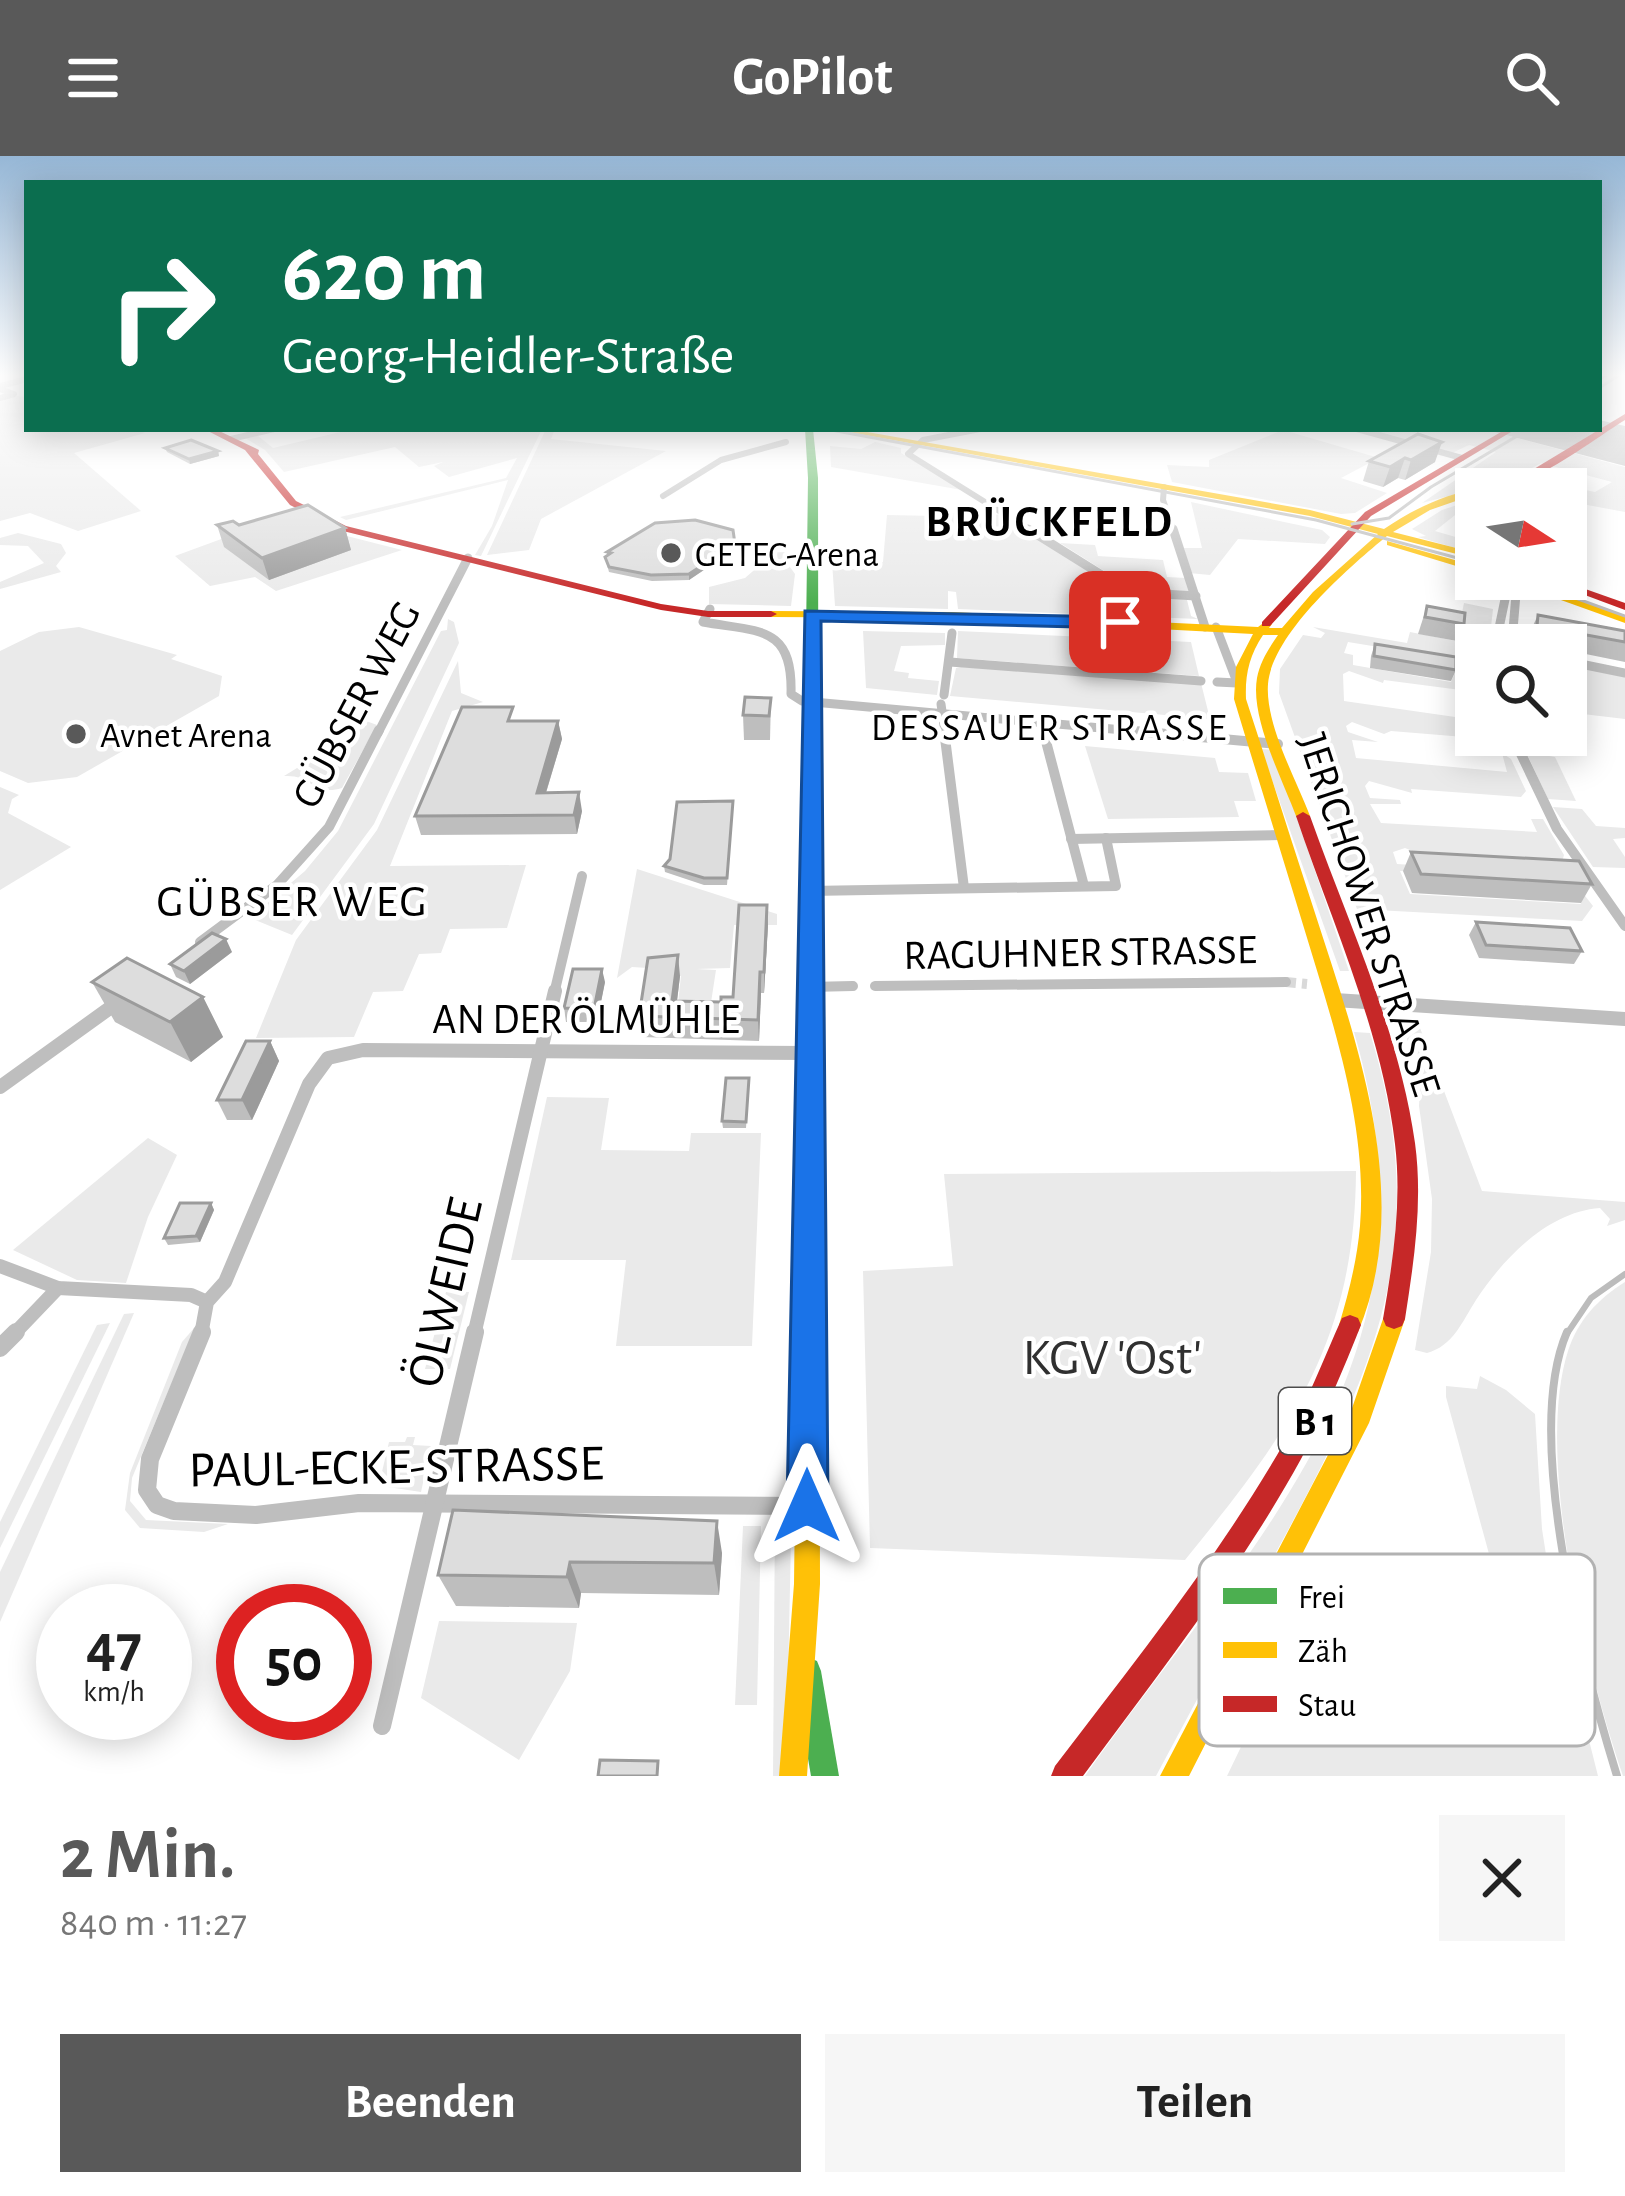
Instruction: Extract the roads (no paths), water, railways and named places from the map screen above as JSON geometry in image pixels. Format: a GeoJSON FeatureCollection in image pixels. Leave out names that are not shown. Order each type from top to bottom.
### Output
{"type":"FeatureCollection","features":[{"type":"Feature","properties":{"kind":"main road"},"geometry":{"type":"LineString","coordinates":[[246,452],[293,503],[352,530],[640,600],[709,611],[952,624],[1287,632]]}},
{"type":"Feature","properties":{"kind":"main road"},"geometry":{"type":"LineString","coordinates":[[793,1776],[803,1657],[807,1506],[813,452]]}},
{"type":"Feature","properties":{"kind":"main road"},"geometry":{"type":"LineString","coordinates":[[942,452],[1187,491],[1455,551]]}},
{"type":"Feature","properties":{"kind":"main road"},"geometry":{"type":"LineString","coordinates":[[1237,683],[1242,656],[1261,630],[1353,528],[1472,452]]}},
{"type":"Feature","properties":{"kind":"main road"},"geometry":{"type":"LineString","coordinates":[[1545,468],[1570,452]]}},
{"type":"Feature","properties":{"kind":"main road","name":"JERICHOWER STRASSE"},"geometry":{"type":"LineString","coordinates":[[1290,1554],[1352,1436],[1394,1321],[1406,1253],[1409,1185],[1400,1113],[1367,1002],[1262,697],[1262,677],[1269,654],[1355,553],[1432,503],[1455,497]]}},
{"type":"Feature","properties":{"kind":"main road"},"geometry":{"type":"LineString","coordinates":[[1380,534],[1455,561]]}},
{"type":"Feature","properties":{"kind":"main road"},"geometry":{"type":"LineString","coordinates":[[1587,594],[1625,607]]}},
{"type":"Feature","properties":{"kind":"main road"},"geometry":{"type":"LineString","coordinates":[[1570,600],[1625,620]]}},
{"type":"Feature","properties":{"kind":"main road","name":"JERICHOWER STRASSE"},"geometry":{"type":"LineString","coordinates":[[1226,1554],[1286,1472],[1338,1368],[1364,1276],[1371,1178],[1363,1103],[1237,683]]}},
{"type":"Feature","properties":{"kind":"main road","name":"JERICHOWER STRASSE"},"geometry":{"type":"LineString","coordinates":[[1065,1776],[1199,1592]]}},
{"type":"Feature","properties":{"kind":"main road"},"geometry":{"type":"LineString","coordinates":[[803,1657],[814,1696],[825,1776]]}},
{"type":"Feature","properties":{"kind":"main road","name":"JERICHOWER STRASSE"},"geometry":{"type":"LineString","coordinates":[[1174,1776],[1199,1728]]}},
{"type":"Feature","properties":{"kind":"street"},"geometry":{"type":"LineString","coordinates":[[663,496],[721,460],[751,452]]}},
{"type":"Feature","properties":{"kind":"street"},"geometry":{"type":"LineString","coordinates":[[911,452],[909,455],[1129,592],[1196,596]]}},
{"type":"Feature","properties":{"kind":"street"},"geometry":{"type":"LineString","coordinates":[[1457,452],[1468,454]]}},
{"type":"Feature","properties":{"kind":"street","name":"JERICHOWER STRASSE"},"geometry":{"type":"LineString","coordinates":[[1164,487],[1163,500],[1196,596],[1237,683]]}},
{"type":"Feature","properties":{"kind":"street","name":"GÜBSER WEG"},"geometry":{"type":"LineString","coordinates":[[190,950],[284,878],[329,827],[469,558]]}},
{"type":"Feature","properties":{"kind":"street"},"geometry":{"type":"LineString","coordinates":[[709,611],[703,622],[781,643],[789,654],[791,694],[811,701],[941,704],[1041,722],[1278,744]]}},
{"type":"Feature","properties":{"kind":"street"},"geometry":{"type":"LineString","coordinates":[[952,624],[941,704],[964,888]]}},
{"type":"Feature","properties":{"kind":"street"},"geometry":{"type":"LineString","coordinates":[[950,662],[1201,681]]}},
{"type":"Feature","properties":{"kind":"street"},"geometry":{"type":"LineString","coordinates":[[1587,666],[1625,673]]}},
{"type":"Feature","properties":{"kind":"street"},"geometry":{"type":"LineString","coordinates":[[1217,682],[1237,683]]}},
{"type":"Feature","properties":{"kind":"street"},"geometry":{"type":"LineString","coordinates":[[1041,722],[1084,886]]}},
{"type":"Feature","properties":{"kind":"street"},"geometry":{"type":"LineString","coordinates":[[1522,756],[1557,829],[1625,926]]}},
{"type":"Feature","properties":{"kind":"street"},"geometry":{"type":"LineString","coordinates":[[1071,839],[1282,835]]}},
{"type":"Feature","properties":{"kind":"street"},"geometry":{"type":"LineString","coordinates":[[809,891],[1118,885],[1106,838]]}},
{"type":"Feature","properties":{"kind":"street","name":"ÖLWEIDE"},"geometry":{"type":"LineString","coordinates":[[382,1726],[582,876]]}},
{"type":"Feature","properties":{"kind":"street","name":"RAGUHNER STRASSE"},"geometry":{"type":"LineString","coordinates":[[875,986],[1286,982]]}},
{"type":"Feature","properties":{"kind":"street","name":"RAGUHNER STRASSE"},"geometry":{"type":"LineString","coordinates":[[809,986],[853,986]]}},
{"type":"Feature","properties":{"kind":"street"},"geometry":{"type":"LineString","coordinates":[[1326,990],[1367,1002],[1625,1019]]}},
{"type":"Feature","properties":{"kind":"street"},"geometry":{"type":"LineString","coordinates":[[0,1087],[126,997]]}},
{"type":"Feature","properties":{"kind":"street","name":"AN DER ÖLMÜHLE"},"geometry":{"type":"LineString","coordinates":[[363,1050],[808,1053]]}},
{"type":"Feature","properties":{"kind":"street","name":"PAUL-ECKE-STRASSE"},"geometry":{"type":"LineString","coordinates":[[363,1050],[333,1056],[315,1071],[225,1282],[207,1302],[207,1319],[150,1459],[147,1490],[157,1505],[187,1514],[321,1512],[359,1503],[807,1506]]}},
{"type":"Feature","properties":{"kind":"street"},"geometry":{"type":"LineString","coordinates":[[0,1266],[58,1288],[191,1295],[207,1302]]}},
{"type":"Feature","properties":{"kind":"street"},"geometry":{"type":"LineString","coordinates":[[0,1348],[58,1288]]}},
{"type":"Feature","properties":{"kind":"waterway"},"geometry":{"type":"LineString","coordinates":[[1566,1335],[1591,1298],[1625,1274]]}},
{"type":"Feature","properties":{"kind":"waterway"},"geometry":{"type":"LineString","coordinates":[[1563,1554],[1551,1430],[1555,1377],[1566,1335]]}},
{"type":"Feature","properties":{"kind":"waterway"},"geometry":{"type":"LineString","coordinates":[[1595,1697],[1617,1776]]}},
{"type":"Feature","properties":{"kind":"tunnel"},"geometry":{"type":"LineString","coordinates":[[1286,982],[1307,984]]}},
{"type":"Feature","properties":{"kind":"tram line"},"geometry":{"type":"LineString","coordinates":[[948,452],[1316,520],[1455,557]]}},
{"type":"Feature","properties":{"kind":"tram line"},"geometry":{"type":"LineString","coordinates":[[1352,524],[1389,518],[1491,452]]}},
{"type":"Feature","properties":{"kind":"tram line"},"geometry":{"type":"LineString","coordinates":[[1581,600],[1625,616]]}},
{"type":"Feature","properties":{"kind":"place","name":"GETEC-Arena"},"geometry":{"type":"Point","coordinates":[671,553]}},
{"type":"Feature","properties":{"kind":"place","name":"Avnet Arena"},"geometry":{"type":"Point","coordinates":[76,734]}},
{"type":"Feature","properties":{"kind":"district","name":"BRÜCKFELD"},"geometry":{"type":"Point","coordinates":[1050,520]}},
{"type":"Feature","properties":{"kind":"district","name":"DESSAUER STRASSE"},"geometry":{"type":"Point","coordinates":[1050,726]}},
{"type":"Feature","properties":{"kind":"district","name":"GÜBSER WEG"},"geometry":{"type":"Point","coordinates":[293,900]}},
{"type":"Feature","properties":{"kind":"park label","name":"KGV 'Ost'"},"geometry":{"type":"Point","coordinates":[1112,1356]}}]}
